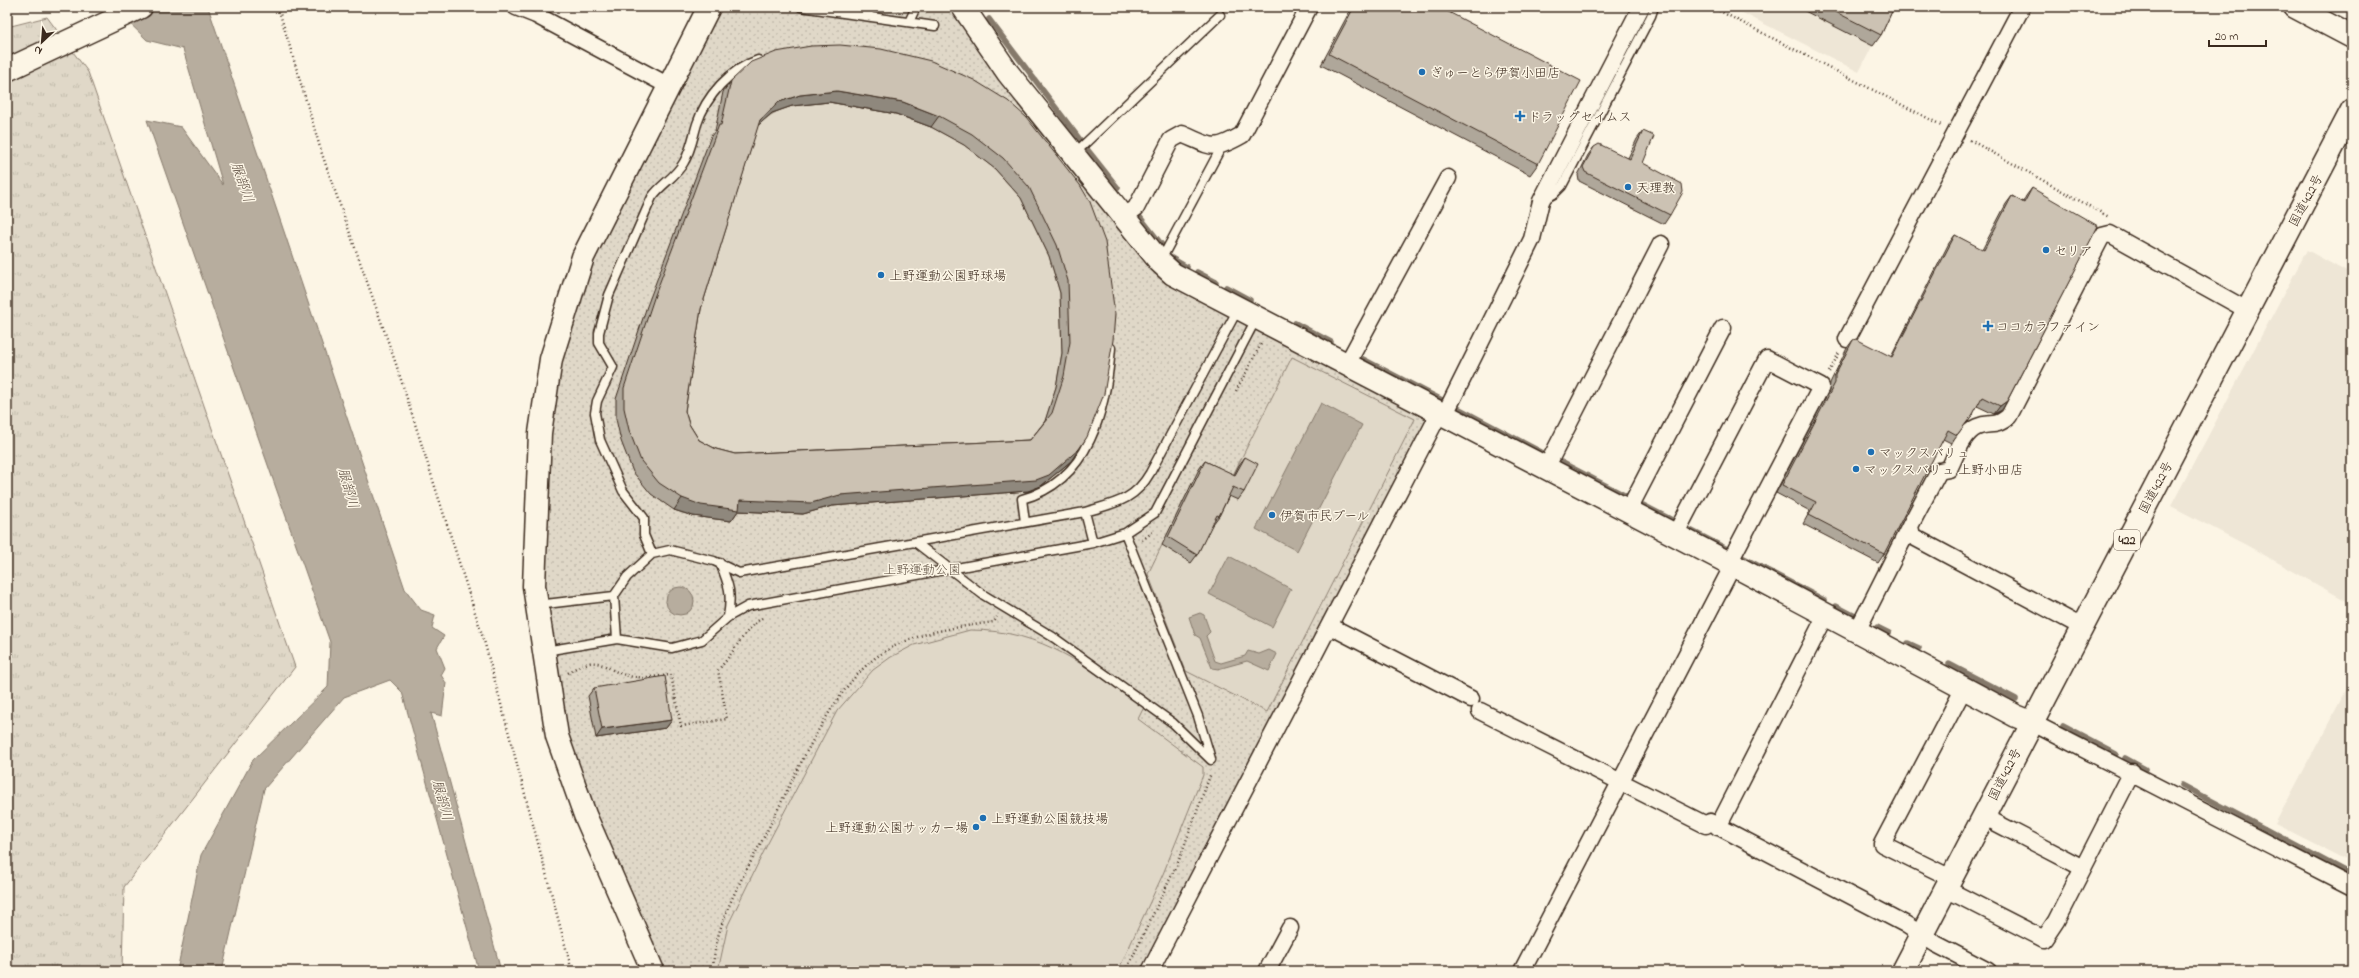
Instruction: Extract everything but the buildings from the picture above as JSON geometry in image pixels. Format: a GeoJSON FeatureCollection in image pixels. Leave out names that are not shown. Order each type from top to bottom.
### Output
{"type":"FeatureCollection","features":[{"type":"Feature","properties":{"kind":"main road"},"geometry":{"type":"LineString","coordinates":[[7,70],[141,7]]}},
{"type":"Feature","properties":{"kind":"main road"},"geometry":{"type":"LineString","coordinates":[[653,971],[585,815],[557,736],[534,586],[540,433],[551,358],[583,257],[709,7]]}},
{"type":"Feature","properties":{"kind":"main road"},"geometry":{"type":"LineString","coordinates":[[963,7],[1008,73],[1160,262],[1173,274],[1247,314],[1442,413],[1731,564],[1964,688],[2032,722]]}},
{"type":"Feature","properties":{"kind":"main road"},"geometry":{"type":"LineString","coordinates":[[2295,7],[2352,37]]}},
{"type":"Feature","properties":{"kind":"main road","name":"国道422号"},"geometry":{"type":"LineString","coordinates":[[1903,971],[2352,110]]}},
{"type":"Feature","properties":{"kind":"street"},"geometry":{"type":"LineString","coordinates":[[516,7],[538,11],[668,86]]}},
{"type":"Feature","properties":{"kind":"street"},"geometry":{"type":"LineString","coordinates":[[1124,217],[1129,215],[1136,208],[1171,140],[1182,134],[1212,146],[1222,146],[1242,135],[1309,7]]}},
{"type":"Feature","properties":{"kind":"street"},"geometry":{"type":"LineString","coordinates":[[1150,971],[1532,240],[1541,201],[1641,7]]}},
{"type":"Feature","properties":{"kind":"street"},"geometry":{"type":"LineString","coordinates":[[1847,339],[2022,7]]}},
{"type":"Feature","properties":{"kind":"street"},"geometry":{"type":"LineString","coordinates":[[1347,364],[1448,178]]}},
{"type":"Feature","properties":{"kind":"street"},"geometry":{"type":"LineString","coordinates":[[1857,631],[1939,471],[1949,469],[1968,432],[1978,426],[2000,424],[2009,416],[2102,236],[2110,234],[2247,310]]}},
{"type":"Feature","properties":{"kind":"street"},"geometry":{"type":"LineString","coordinates":[[1546,468],[1662,244]]}},
{"type":"Feature","properties":{"kind":"street"},"geometry":{"type":"LineString","coordinates":[[1628,511],[1723,328]]}},
{"type":"Feature","properties":{"kind":"street"},"geometry":{"type":"LineString","coordinates":[[1522,971],[1621,781],[1820,387],[1767,360],[1675,535]]}},
{"type":"Feature","properties":{"kind":"street"},"geometry":{"type":"LineString","coordinates":[[1910,526],[1912,536],[2082,627]]}},
{"type":"Feature","properties":{"kind":"street"},"geometry":{"type":"LineString","coordinates":[[1718,827],[1826,615]]}},
{"type":"Feature","properties":{"kind":"street"},"geometry":{"type":"LineString","coordinates":[[1330,626],[1476,705],[1706,825],[1710,822],[1922,934],[1936,944],[1988,971]]}},
{"type":"Feature","properties":{"kind":"street"},"geometry":{"type":"LineString","coordinates":[[1964,688],[1882,844],[2044,939],[2083,868],[2132,772]]}},
{"type":"Feature","properties":{"kind":"street"},"geometry":{"type":"LineString","coordinates":[[2032,722],[2132,772],[2352,888]]}},
{"type":"Feature","properties":{"kind":"street"},"geometry":{"type":"LineString","coordinates":[[1983,816],[2083,868]]}},
{"type":"Feature","properties":{"kind":"street"},"geometry":{"type":"LineString","coordinates":[[1267,971],[1290,928]]}},
{"type":"Feature","properties":{"kind":"lane"},"geometry":{"type":"LineString","coordinates":[[802,7],[820,8],[935,26]]}},
{"type":"Feature","properties":{"kind":"lane"},"geometry":{"type":"LineString","coordinates":[[867,16],[871,7]]}},
{"type":"Feature","properties":{"kind":"lane"},"geometry":{"type":"LineString","coordinates":[[909,22],[916,7]]}},
{"type":"Feature","properties":{"kind":"lane"},"geometry":{"type":"LineString","coordinates":[[1541,201],[1554,194],[1562,186],[1651,16],[1654,7]]}},
{"type":"Feature","properties":{"kind":"lane"},"geometry":{"type":"LineString","coordinates":[[1073,155],[1220,16]]}},
{"type":"Feature","properties":{"kind":"lane"},"geometry":{"type":"LineString","coordinates":[[652,554],[644,535],[644,518],[623,491],[600,440],[595,413],[597,401],[613,367],[599,343],[599,333],[609,295],[652,197],[658,189],[665,186],[684,162],[706,106],[717,89],[736,71],[768,57]]}},
{"type":"Feature","properties":{"kind":"lane"},"geometry":{"type":"LineString","coordinates":[[1160,262],[1222,146]]}},
{"type":"Feature","properties":{"kind":"lane"},"geometry":{"type":"LineString","coordinates":[[617,639],[614,596],[627,577],[652,554],[670,550],[720,563],[739,573],[1085,512],[1132,496],[1144,483],[1247,314]]}},
{"type":"Feature","properties":{"kind":"lane"},"geometry":{"type":"LineString","coordinates":[[544,651],[617,639],[672,648],[702,640],[728,617],[748,606],[1092,543],[1125,533],[1155,513],[1247,314]]}},
{"type":"Feature","properties":{"kind":"lane"},"geometry":{"type":"LineString","coordinates":[[1025,522],[1022,499],[1036,495],[1072,468],[1096,430],[1106,395],[1111,342]]}},
{"type":"Feature","properties":{"kind":"lane"},"geometry":{"type":"LineString","coordinates":[[1085,512],[1092,543]]}},
{"type":"Feature","properties":{"kind":"lane"},"geometry":{"type":"LineString","coordinates":[[1125,533],[1198,716],[1211,760]]}},
{"type":"Feature","properties":{"kind":"lane"},"geometry":{"type":"LineString","coordinates":[[915,542],[948,570],[988,598],[1054,637],[1173,723],[1211,760]]}},
{"type":"Feature","properties":{"kind":"lane"},"geometry":{"type":"LineString","coordinates":[[720,563],[731,592],[728,617]]}},
{"type":"Feature","properties":{"kind":"lane"},"geometry":{"type":"LineString","coordinates":[[536,605],[614,596]]}},
{"type":"Feature","properties":{"kind":"path"},"geometry":{"type":"LineString","coordinates":[[278,7],[322,154],[396,364],[485,644],[572,971]]}},
{"type":"Feature","properties":{"kind":"path"},"geometry":{"type":"LineString","coordinates":[[1712,7],[1956,132],[2113,219]]}},
{"type":"Feature","properties":{"kind":"path"},"geometry":{"type":"LineString","coordinates":[[1820,387],[1847,339]]}},
{"type":"Feature","properties":{"kind":"path"},"geometry":{"type":"LineString","coordinates":[[713,971],[717,940],[728,909],[806,754],[847,688],[870,662],[913,638],[948,628],[994,622],[998,615],[992,611]]}},
{"type":"Feature","properties":{"kind":"path"},"geometry":{"type":"LineString","coordinates":[[566,674],[582,664],[596,662],[618,673],[635,677],[671,675],[681,726],[727,718]]}},
{"type":"Feature","properties":{"kind":"path"},"geometry":{"type":"LineString","coordinates":[[1126,971],[1179,860],[1211,772],[1211,760]]}},
{"type":"Feature","properties":{"kind":"shaded area"},"geometry":{"type":"Polygon","coordinates":[[[1731,7],[1892,7],[1859,72],[1731,7]]]}},
{"type":"Feature","properties":{"kind":"shaded area"},"geometry":{"type":"Polygon","coordinates":[[[2307,250],[2352,275],[2352,604],[2248,546],[2171,506],[2307,250]]]}},
{"type":"Feature","properties":{"kind":"shaded area"},"geometry":{"type":"Polygon","coordinates":[[[2352,679],[2352,863],[2275,824],[2352,679]]]}},
{"type":"Feature","properties":{"kind":"green space","name":"上野運動公園"},"geometry":{"type":"Polygon","coordinates":[[[712,7],[961,7],[1158,264],[1428,416],[1427,423],[1146,971],[665,971],[560,732],[536,586],[542,432],[586,257],[712,7]]]}},
{"type":"Feature","properties":{"kind":"green space"},"geometry":{"type":"Polygon","coordinates":[[[47,17],[88,72],[295,667],[124,887],[122,971],[7,971],[7,27],[47,17]]]}},
{"type":"Feature","properties":{"kind":"green space","name":"上野運動公園野球場"},"geometry":{"type":"Polygon","coordinates":[[[829,102],[896,114],[931,127],[964,145],[995,169],[1021,198],[1049,256],[1060,293],[1062,353],[1056,387],[1044,424],[1023,449],[727,465],[681,436],[693,320],[758,125],[775,113],[791,106],[829,102]]]}},
{"type":"Feature","properties":{"kind":"green space","name":"伊賀市民プール"},"geometry":{"type":"Polygon","coordinates":[[[1292,357],[1415,419],[1267,712],[1186,671],[1148,574],[1162,545],[1229,483],[1292,357]]]}},
{"type":"Feature","properties":{"kind":"green space","name":"上野運動公園競技場"},"geometry":{"type":"Polygon","coordinates":[[[970,630],[1021,636],[1042,644],[1083,665],[1144,707],[1138,719],[1203,767],[1203,775],[1163,874],[1118,971],[718,971],[728,925],[767,845],[837,711],[873,670],[891,657],[914,645],[970,630]]]}},
{"type":"Feature","properties":{"kind":"water","name":"服部川"},"geometry":{"type":"Polygon","coordinates":[[[113,7],[208,7],[405,589],[421,610],[435,615],[432,628],[444,636],[437,648],[445,668],[441,675],[446,683],[442,716],[431,713],[501,971],[479,971],[402,692],[390,680],[344,697],[264,789],[222,971],[177,971],[201,855],[253,760],[328,687],[330,642],[147,120],[181,127],[223,185],[183,49],[147,40],[113,7]]]}},
{"type":"Feature","properties":{"kind":"water"},"geometry":{"type":"Polygon","coordinates":[[[1321,403],[1362,425],[1297,551],[1256,529],[1321,403]]]}},
{"type":"Feature","properties":{"kind":"water"},"geometry":{"type":"Polygon","coordinates":[[[1229,556],[1291,589],[1272,627],[1209,594],[1229,556]]]}},
{"type":"Feature","properties":{"kind":"water"},"geometry":{"type":"Polygon","coordinates":[[[680,587],[690,591],[694,601],[690,611],[680,615],[670,611],[666,601],[670,591],[680,587]]]}},
{"type":"Feature","properties":{"kind":"water"},"geometry":{"type":"Polygon","coordinates":[[[1200,613],[1204,615],[1210,632],[1206,636],[1215,661],[1221,663],[1245,656],[1248,651],[1259,654],[1269,650],[1277,654],[1269,671],[1247,661],[1218,669],[1212,668],[1200,638],[1195,635],[1189,617],[1200,613]]]}},
{"type":"Feature","properties":{"kind":"waterway"},"geometry":{"type":"LineString","coordinates":[[989,19],[1081,141]]}},
{"type":"Feature","properties":{"kind":"waterway"},"geometry":{"type":"LineString","coordinates":[[1087,149],[1118,188]]}},
{"type":"Feature","properties":{"kind":"waterway"},"geometry":{"type":"LineString","coordinates":[[1136,212],[1162,245]]}},
{"type":"Feature","properties":{"kind":"waterway"},"geometry":{"type":"LineString","coordinates":[[1170,257],[1187,267]]}},
{"type":"Feature","properties":{"kind":"waterway"},"geometry":{"type":"LineString","coordinates":[[1197,272],[1216,282]]}},
{"type":"Feature","properties":{"kind":"waterway"},"geometry":{"type":"LineString","coordinates":[[1226,287],[1250,300]]}},
{"type":"Feature","properties":{"kind":"waterway"},"geometry":{"type":"LineString","coordinates":[[1295,323],[1331,342]]}},
{"type":"Feature","properties":{"kind":"waterway"},"geometry":{"type":"LineString","coordinates":[[1361,358],[1442,400]]}},
{"type":"Feature","properties":{"kind":"waterway"},"geometry":{"type":"LineString","coordinates":[[1454,406],[1543,453]]}},
{"type":"Feature","properties":{"kind":"waterway"},"geometry":{"type":"LineString","coordinates":[[1561,462],[1626,496]]}},
{"type":"Feature","properties":{"kind":"waterway"},"geometry":{"type":"LineString","coordinates":[[1643,505],[1678,523]]}},
{"type":"Feature","properties":{"kind":"waterway"},"geometry":{"type":"LineString","coordinates":[[1688,529],[1731,551]]}},
{"type":"Feature","properties":{"kind":"waterway"},"geometry":{"type":"LineString","coordinates":[[1742,557],[1824,600]]}},
{"type":"Feature","properties":{"kind":"waterway"},"geometry":{"type":"LineString","coordinates":[[1836,606],[1857,617]]}},
{"type":"Feature","properties":{"kind":"waterway"},"geometry":{"type":"LineString","coordinates":[[1877,627],[1889,633]]}},
{"type":"Feature","properties":{"kind":"waterway"},"geometry":{"type":"LineString","coordinates":[[1908,643],[1919,648]]}},
{"type":"Feature","properties":{"kind":"waterway"},"geometry":{"type":"LineString","coordinates":[[1949,664],[2016,699]]}},
{"type":"Feature","properties":{"kind":"waterway"},"geometry":{"type":"LineString","coordinates":[[2063,726],[2116,754]]}},
{"type":"Feature","properties":{"kind":"waterway"},"geometry":{"type":"LineString","coordinates":[[2125,758],[2145,769]]}},
{"type":"Feature","properties":{"kind":"waterway"},"geometry":{"type":"LineString","coordinates":[[2182,785],[2352,875]]}},
{"type":"Feature","properties":{"kind":"place","name":"ぎゅーとら伊賀小田店"},"geometry":{"type":"Point","coordinates":[1422,72]}},
{"type":"Feature","properties":{"kind":"place","name":"ドラッグセイムス"},"geometry":{"type":"Point","coordinates":[1520,116]}},
{"type":"Feature","properties":{"kind":"place","name":"天理教"},"geometry":{"type":"Point","coordinates":[1628,187]}},
{"type":"Feature","properties":{"kind":"place","name":"セリア"},"geometry":{"type":"Point","coordinates":[2046,250]}},
{"type":"Feature","properties":{"kind":"place","name":"上野運動公園野球場"},"geometry":{"type":"Point","coordinates":[881,275]}},
{"type":"Feature","properties":{"kind":"place","name":"ココカラファイン"},"geometry":{"type":"Point","coordinates":[1988,326]}},
{"type":"Feature","properties":{"kind":"place","name":"マックスバリュ"},"geometry":{"type":"Point","coordinates":[1871,452]}},
{"type":"Feature","properties":{"kind":"place","name":"マックスバリュ 上野小田店"},"geometry":{"type":"Point","coordinates":[1856,469]}},
{"type":"Feature","properties":{"kind":"place","name":"伊賀市民プール"},"geometry":{"type":"Point","coordinates":[1272,515]}},
{"type":"Feature","properties":{"kind":"place","name":"上野運動公園競技場"},"geometry":{"type":"Point","coordinates":[983,818]}},
{"type":"Feature","properties":{"kind":"place","name":"上野運動公園サッカー場"},"geometry":{"type":"Point","coordinates":[976,827]}}]}
